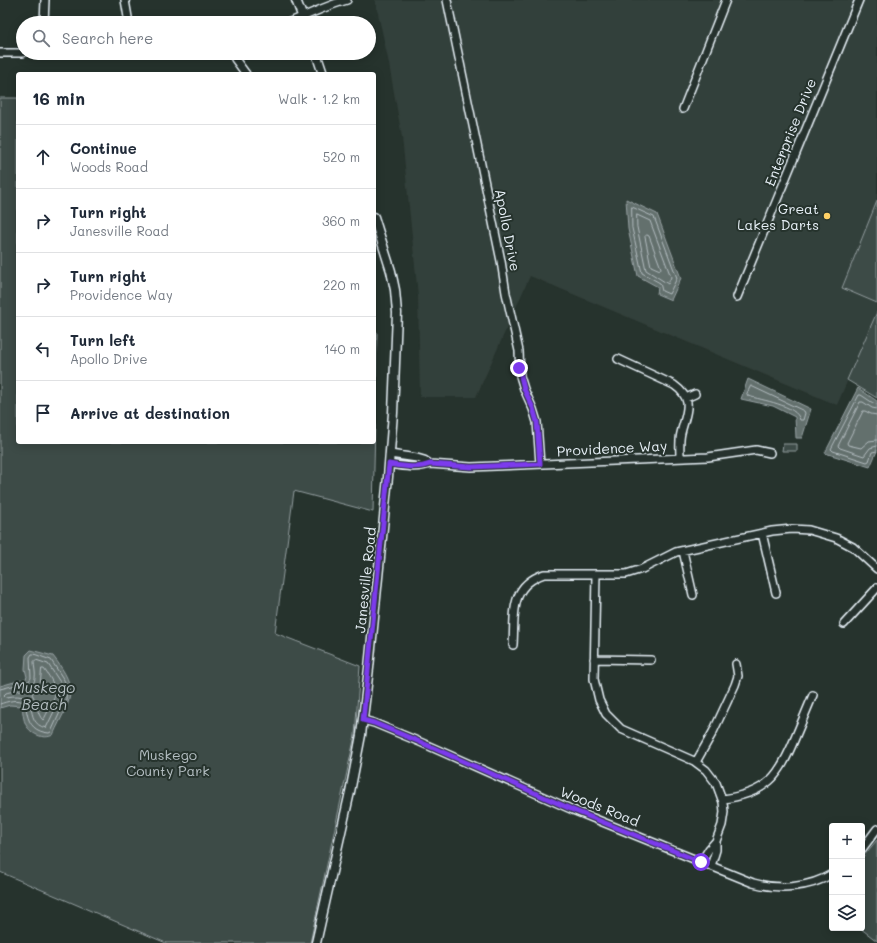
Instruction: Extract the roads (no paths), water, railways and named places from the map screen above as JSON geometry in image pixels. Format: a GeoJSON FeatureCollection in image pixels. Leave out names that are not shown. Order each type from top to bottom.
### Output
{"type":"FeatureCollection","features":[{"type":"Feature","properties":{"kind":"main road"},"geometry":{"type":"LineString","coordinates":[[296,0],[302,16]]}},
{"type":"Feature","properties":{"kind":"main road"},"geometry":{"type":"LineString","coordinates":[[318,60],[322,72]]}},
{"type":"Feature","properties":{"kind":"main road","name":"Janesville Road"},"geometry":{"type":"LineString","coordinates":[[316,943],[350,792],[363,720],[390,454],[397,313],[395,290],[391,271],[378,241],[376,229]]}},
{"type":"Feature","properties":{"kind":"street"},"geometry":{"type":"LineString","coordinates":[[44,16],[45,0]]}},
{"type":"Feature","properties":{"kind":"street"},"geometry":{"type":"LineString","coordinates":[[125,0],[128,16]]}},
{"type":"Feature","properties":{"kind":"street"},"geometry":{"type":"LineString","coordinates":[[312,16],[339,2],[347,0]]}},
{"type":"Feature","properties":{"kind":"street","name":"Apollo Drive"},"geometry":{"type":"LineString","coordinates":[[447,0],[501,261],[506,294],[519,351],[520,376],[537,422],[540,464]]}},
{"type":"Feature","properties":{"kind":"street"},"geometry":{"type":"LineString","coordinates":[[682,109],[726,0]]}},
{"type":"Feature","properties":{"kind":"street","name":"Enterprise Drive"},"geometry":{"type":"LineString","coordinates":[[737,297],[859,0]]}},
{"type":"Feature","properties":{"kind":"street"},"geometry":{"type":"LineString","coordinates":[[0,53],[16,53]]}},
{"type":"Feature","properties":{"kind":"street"},"geometry":{"type":"LineString","coordinates":[[236,60],[245,72]]}},
{"type":"Feature","properties":{"kind":"street"},"geometry":{"type":"LineString","coordinates":[[618,359],[674,385],[680,389],[686,398],[687,411],[680,439],[680,458]]}},
{"type":"Feature","properties":{"kind":"street"},"geometry":{"type":"LineString","coordinates":[[686,398],[695,394]]}},
{"type":"Feature","properties":{"kind":"street","name":"Providence Way"},"geometry":{"type":"LineString","coordinates":[[389,464],[425,466],[430,464],[471,467],[719,456],[756,450],[770,453]]}},
{"type":"Feature","properties":{"kind":"street","name":"Providence Way"},"geometry":{"type":"LineString","coordinates":[[390,454],[417,458],[430,464]]}},
{"type":"Feature","properties":{"kind":"street"},"geometry":{"type":"LineString","coordinates":[[513,645],[515,604],[519,592],[528,581],[544,574],[617,574],[634,572],[671,554],[782,529],[802,529],[828,535],[853,547],[877,569]]}},
{"type":"Feature","properties":{"kind":"street"},"geometry":{"type":"LineString","coordinates":[[762,533],[776,593]]}},
{"type":"Feature","properties":{"kind":"street"},"geometry":{"type":"LineString","coordinates":[[683,551],[693,596]]}},
{"type":"Feature","properties":{"kind":"street"},"geometry":{"type":"LineString","coordinates":[[596,574],[594,679],[596,693],[602,707],[613,722],[626,732],[696,762],[706,770],[716,783],[723,800],[723,820],[721,831],[716,841],[701,862]]}},
{"type":"Feature","properties":{"kind":"street"},"geometry":{"type":"LineString","coordinates":[[844,624],[877,588]]}},
{"type":"Feature","properties":{"kind":"street"},"geometry":{"type":"LineString","coordinates":[[594,659],[651,660]]}},
{"type":"Feature","properties":{"kind":"street"},"geometry":{"type":"LineString","coordinates":[[696,762],[713,732],[735,685],[738,676],[736,664]]}},
{"type":"Feature","properties":{"kind":"street"},"geometry":{"type":"LineString","coordinates":[[723,800],[750,793],[764,785],[777,774],[784,762],[814,695]]}},
{"type":"Feature","properties":{"kind":"street","name":"Woods Road"},"geometry":{"type":"LineString","coordinates":[[363,720],[420,742],[573,810],[744,880],[770,887],[790,887],[820,880],[829,876]]}},
{"type":"Feature","properties":{"kind":"street"},"geometry":{"type":"LineString","coordinates":[[865,845],[877,829]]}},
{"type":"Feature","properties":{"kind":"street"},"geometry":{"type":"LineString","coordinates":[[711,866],[716,850],[716,841]]}},
{"type":"Feature","properties":{"kind":"water"},"geometry":{"type":"Polygon","coordinates":[[[626,199],[657,214],[681,278],[671,300],[657,294],[658,287],[638,276],[628,229],[626,199]]]}},
{"type":"Feature","properties":{"kind":"water"},"geometry":{"type":"Polygon","coordinates":[[[748,379],[811,409],[802,438],[796,438],[795,417],[773,406],[741,399],[748,379]]]}},
{"type":"Feature","properties":{"kind":"water"},"geometry":{"type":"Polygon","coordinates":[[[858,388],[877,401],[877,451],[870,467],[825,453],[858,388]]]}},
{"type":"Feature","properties":{"kind":"water","name":"Muskego Beach"},"geometry":{"type":"Polygon","coordinates":[[[31,650],[53,656],[62,668],[70,687],[68,703],[53,735],[45,737],[34,733],[28,728],[24,720],[22,706],[10,705],[0,708],[0,686],[25,679],[27,677],[25,669],[26,655],[31,650]]]}},
{"type":"Feature","properties":{"kind":"place","name":"Great Lakes Darts"},"geometry":{"type":"Point","coordinates":[827,216]}},
{"type":"Feature","properties":{"kind":"park label","name":"Muskego County Park"},"geometry":{"type":"Point","coordinates":[168,762]}}]}
